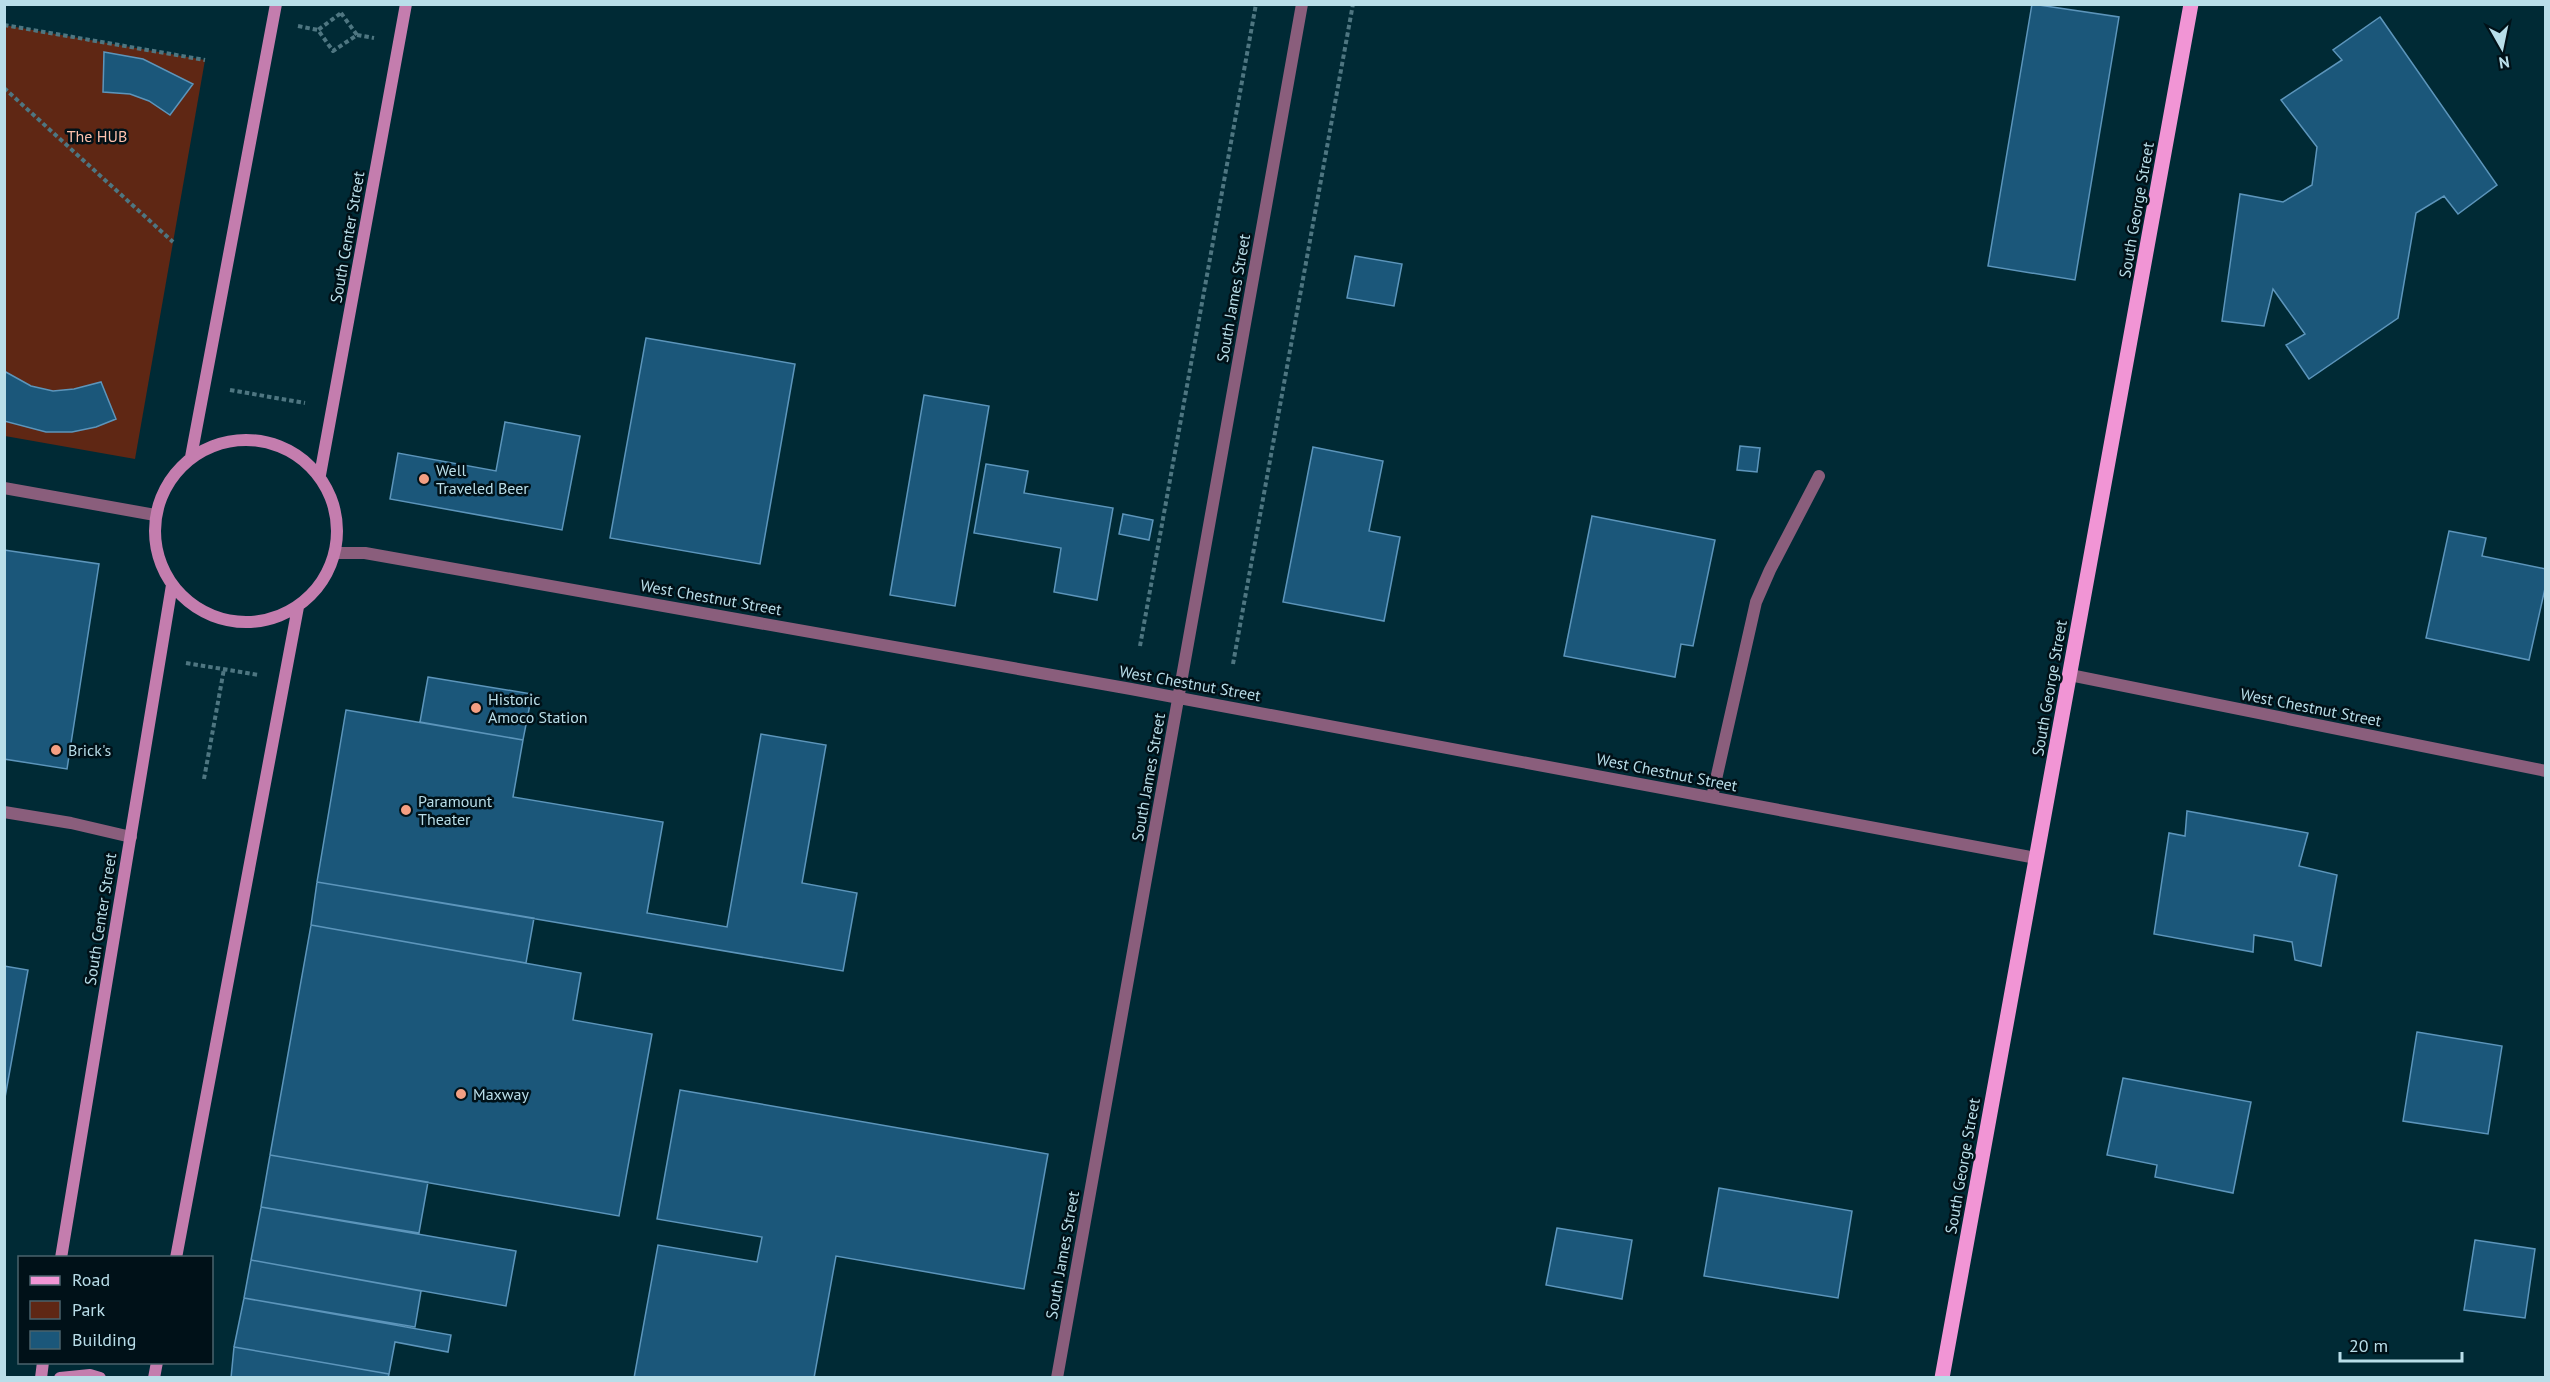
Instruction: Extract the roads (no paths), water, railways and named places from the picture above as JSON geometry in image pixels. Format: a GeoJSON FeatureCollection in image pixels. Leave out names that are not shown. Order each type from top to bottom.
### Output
{"type":"FeatureCollection","features":[{"type":"Feature","properties":{"kind":"main road","name":"South George Street"},"geometry":{"type":"LineString","coordinates":[[1942,1377],[2191,4]]}},
{"type":"Feature","properties":{"kind":"street"},"geometry":{"type":"LineString","coordinates":[[191,457],[276,4]]}},
{"type":"Feature","properties":{"kind":"street","name":"South Center Street"},"geometry":{"type":"LineString","coordinates":[[320,475],[406,4]]}},
{"type":"Feature","properties":{"kind":"street","name":"South James Street"},"geometry":{"type":"LineString","coordinates":[[1057,1377],[1302,4]]}},
{"type":"Feature","properties":{"kind":"street"},"geometry":{"type":"LineString","coordinates":[[236,439],[260,440],[283,446],[303,459],[320,475],[337,512],[338,533],[335,553],[327,574],[315,592],[298,607],[277,617],[254,622],[231,621],[208,614],[188,602],[172,585],[160,564],[155,539],[155,515],[163,493],[175,473],[191,457],[212,446],[236,439]]}},
{"type":"Feature","properties":{"kind":"street"},"geometry":{"type":"LineString","coordinates":[[1712,797],[1743,651],[1756,602],[1819,476]]}},
{"type":"Feature","properties":{"kind":"street"},"geometry":{"type":"LineString","coordinates":[[4,488],[155,515]]}},
{"type":"Feature","properties":{"kind":"street","name":"West Chestnut Street"},"geometry":{"type":"LineString","coordinates":[[335,553],[376,555],[1179,698],[2036,858]]}},
{"type":"Feature","properties":{"kind":"street","name":"South Center Street"},"geometry":{"type":"LineString","coordinates":[[61,1256],[172,585]]}},
{"type":"Feature","properties":{"kind":"street"},"geometry":{"type":"LineString","coordinates":[[176,1256],[298,607]]}},
{"type":"Feature","properties":{"kind":"street","name":"West Chestnut Street"},"geometry":{"type":"LineString","coordinates":[[2070,675],[2546,771]]}},
{"type":"Feature","properties":{"kind":"street"},"geometry":{"type":"LineString","coordinates":[[4,812],[71,823],[131,837]]}},
{"type":"Feature","properties":{"kind":"street"},"geometry":{"type":"LineString","coordinates":[[60,1377],[90,1375],[100,1377]]}},
{"type":"Feature","properties":{"kind":"place","name":"Well Traveled Beer"},"geometry":{"type":"Point","coordinates":[424,479]}},
{"type":"Feature","properties":{"kind":"place","name":"Historic Amoco Station"},"geometry":{"type":"Point","coordinates":[476,708]}},
{"type":"Feature","properties":{"kind":"place","name":"Brick's"},"geometry":{"type":"Point","coordinates":[56,750]}},
{"type":"Feature","properties":{"kind":"place","name":"Paramount Theater"},"geometry":{"type":"Point","coordinates":[406,810]}},
{"type":"Feature","properties":{"kind":"place","name":"Maxway"},"geometry":{"type":"Point","coordinates":[461,1094]}},
{"type":"Feature","properties":{"kind":"park label","name":"The HUB"},"geometry":{"type":"Point","coordinates":[97,136]}}]}
